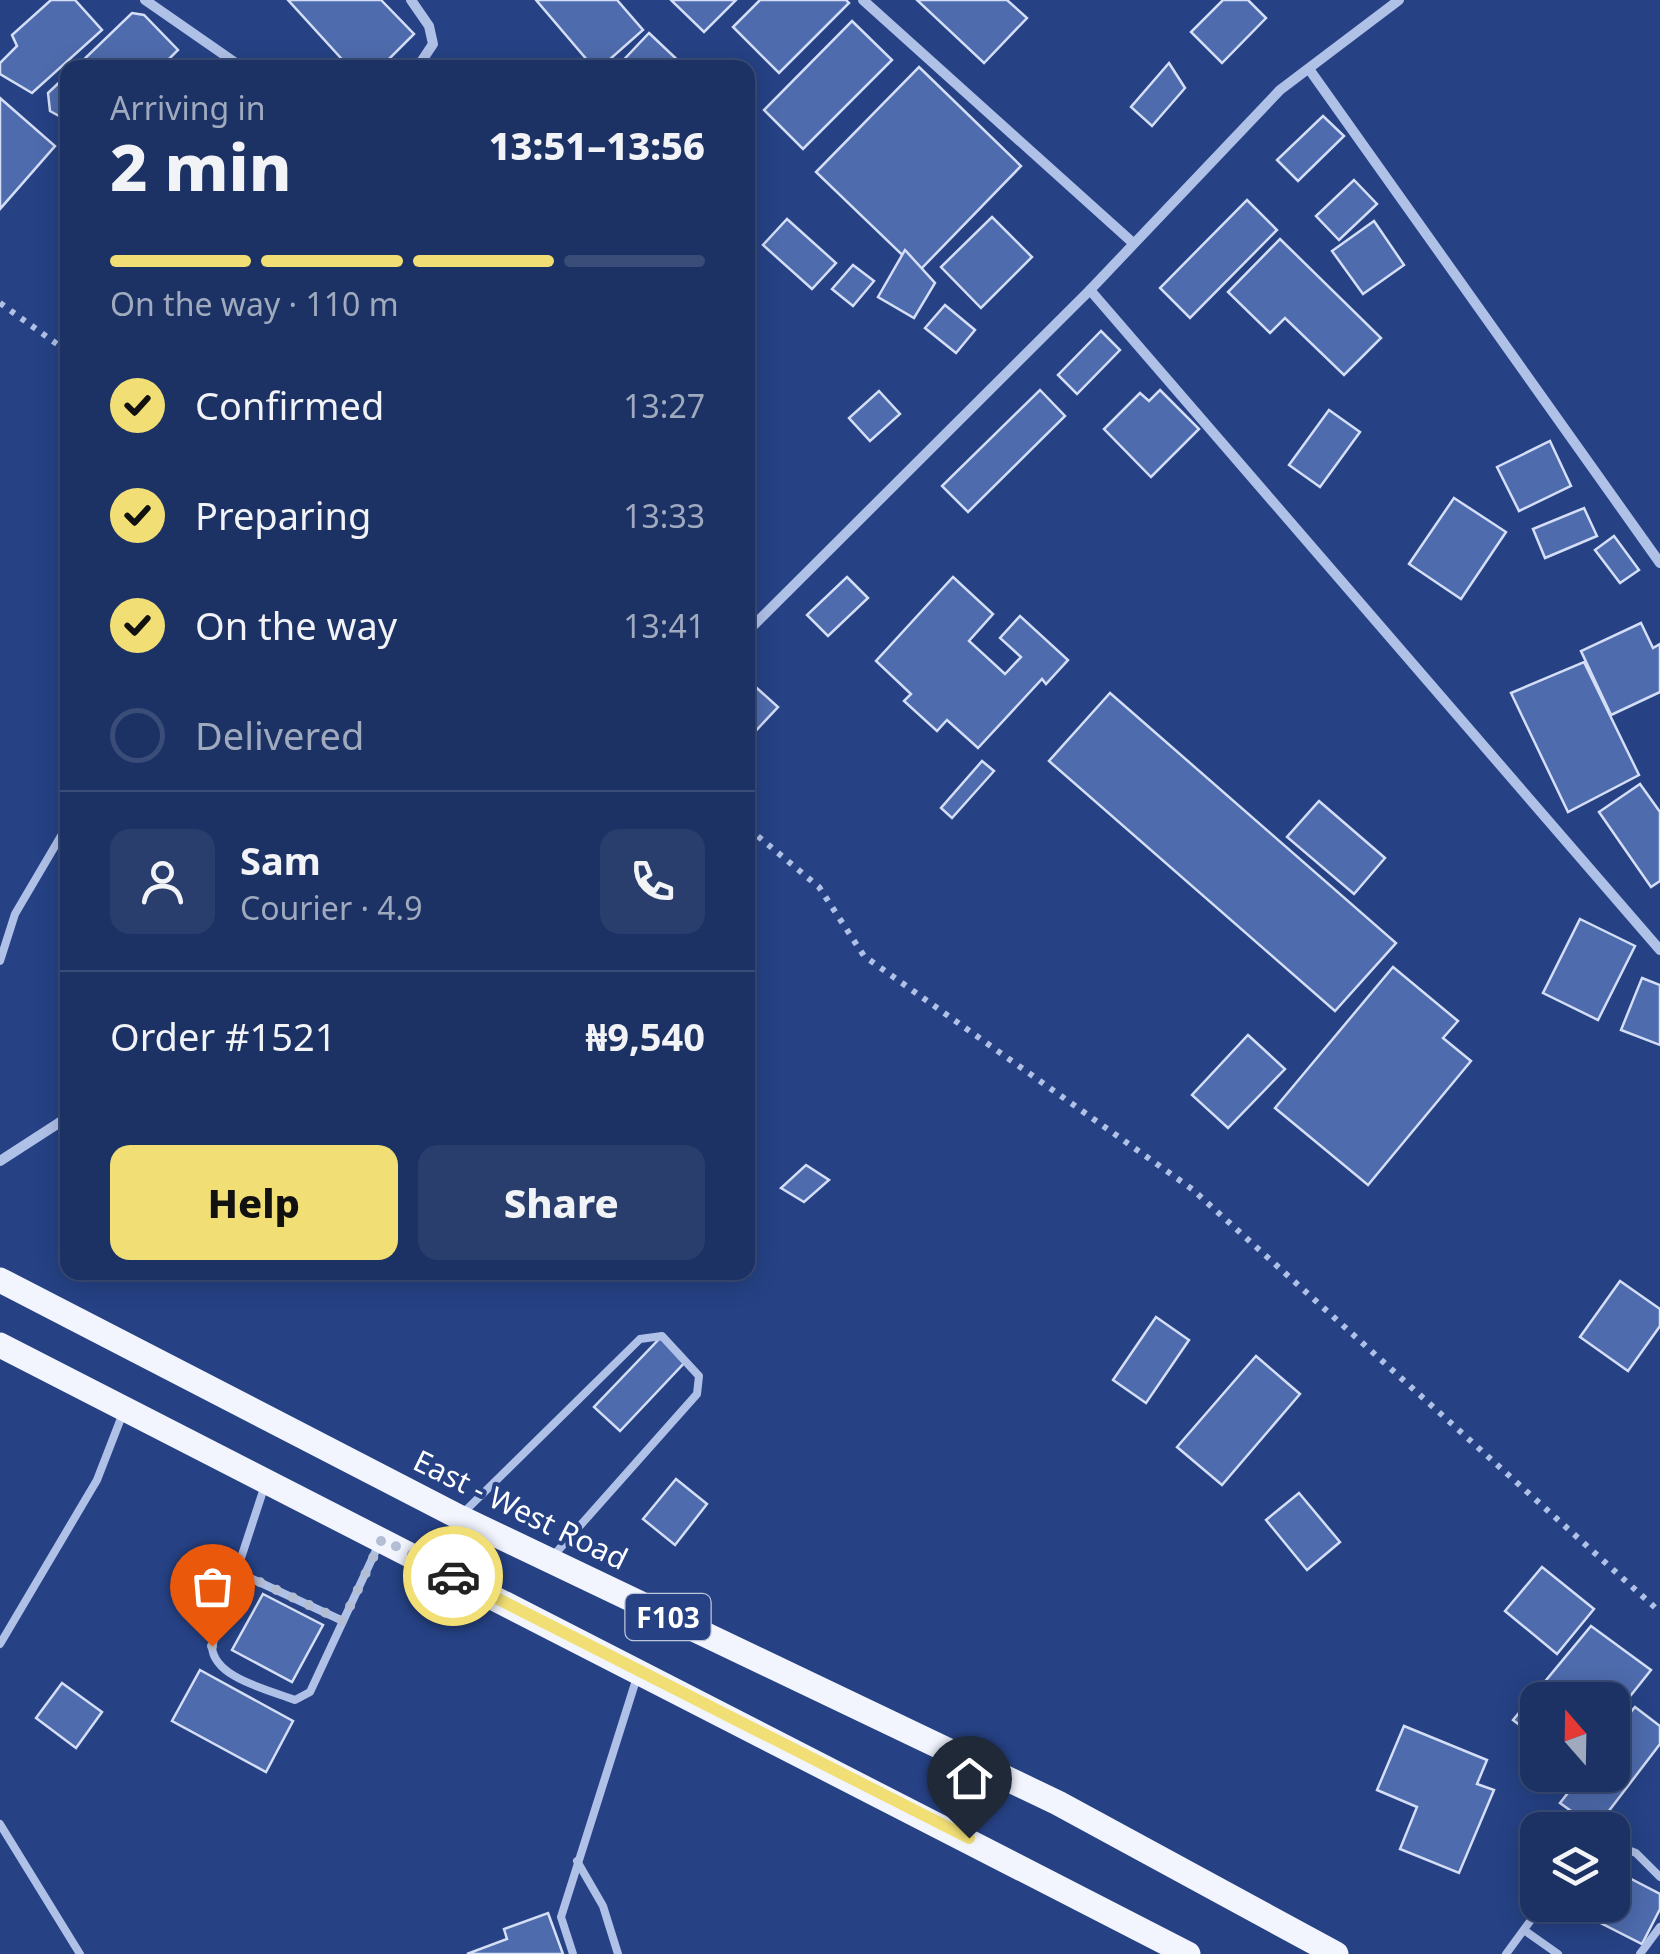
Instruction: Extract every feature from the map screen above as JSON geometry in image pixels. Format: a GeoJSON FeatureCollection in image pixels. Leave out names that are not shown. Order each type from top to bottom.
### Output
{"type":"FeatureCollection","features":[{"type":"Feature","properties":{"kind":"main road","name":"East - West Road"},"geometry":{"type":"LineString","coordinates":[[0,1280],[459,1517],[1058,1803],[1336,1954]]}},
{"type":"Feature","properties":{"kind":"main road","name":"F103"},"geometry":{"type":"LineString","coordinates":[[0,1345],[1188,1954]]}},
{"type":"Feature","properties":{"kind":"street"},"geometry":{"type":"LineString","coordinates":[[144,0],[231,60]]}},
{"type":"Feature","properties":{"kind":"street"},"geometry":{"type":"LineString","coordinates":[[411,0],[430,26],[433,44],[422,60]]}},
{"type":"Feature","properties":{"kind":"street"},"geometry":{"type":"LineString","coordinates":[[864,0],[1132,242]]}},
{"type":"Feature","properties":{"kind":"street"},"geometry":{"type":"LineString","coordinates":[[755,623],[1090,290],[1280,90],[1400,0]]}},
{"type":"Feature","properties":{"kind":"street"},"geometry":{"type":"LineString","coordinates":[[1308,69],[1660,563]]}},
{"type":"Feature","properties":{"kind":"street"},"geometry":{"type":"LineString","coordinates":[[1090,290],[1660,950]]}},
{"type":"Feature","properties":{"kind":"street"},"geometry":{"type":"LineString","coordinates":[[0,1161],[60,1122]]}},
{"type":"Feature","properties":{"kind":"lane"},"geometry":{"type":"LineString","coordinates":[[0,961],[15,914],[60,838]]}},
{"type":"Feature","properties":{"kind":"lane"},"geometry":{"type":"LineString","coordinates":[[459,1517],[640,1339],[662,1336],[699,1376],[698,1394],[550,1560]]}},
{"type":"Feature","properties":{"kind":"lane"},"geometry":{"type":"LineString","coordinates":[[0,1644],[98,1480],[124,1408]]}},
{"type":"Feature","properties":{"kind":"lane"},"geometry":{"type":"LineString","coordinates":[[267,1481],[234,1570],[212,1646],[217,1663],[234,1675],[295,1700],[303,1698],[382,1539]]}},
{"type":"Feature","properties":{"kind":"lane"},"geometry":{"type":"LineString","coordinates":[[234,1570],[343,1621]]}},
{"type":"Feature","properties":{"kind":"lane"},"geometry":{"type":"LineString","coordinates":[[573,1954],[561,1917],[640,1671]]}},
{"type":"Feature","properties":{"kind":"lane"},"geometry":{"type":"LineString","coordinates":[[0,1824],[80,1954]]}},
{"type":"Feature","properties":{"kind":"lane"},"geometry":{"type":"LineString","coordinates":[[1630,1851],[1660,1877]]}},
{"type":"Feature","properties":{"kind":"lane"},"geometry":{"type":"LineString","coordinates":[[577,1860],[603,1906],[618,1954]]}},
{"type":"Feature","properties":{"kind":"lane"},"geometry":{"type":"LineString","coordinates":[[1506,1954],[1530,1922]]}},
{"type":"Feature","properties":{"kind":"lane"},"geometry":{"type":"LineString","coordinates":[[1640,1954],[1660,1927]]}},
{"type":"Feature","properties":{"kind":"lane"},"geometry":{"type":"LineString","coordinates":[[1524,1930],[1558,1954]]}},
{"type":"Feature","properties":{"kind":"path"},"geometry":{"type":"LineString","coordinates":[[0,304],[60,346]]}},
{"type":"Feature","properties":{"kind":"path"},"geometry":{"type":"LineString","coordinates":[[755,834],[819,887],[864,956],[1192,1189],[1660,1612]]}},
{"type":"Feature","properties":{"kind":"building"},"geometry":{"type":"Polygon","coordinates":[[[51,0],[75,0],[102,30],[69,60],[60,60],[60,68],[32,93],[0,74],[0,63],[17,46],[12,35],[51,0]]]}},
{"type":"Feature","properties":{"kind":"building"},"geometry":{"type":"Polygon","coordinates":[[[288,0],[381,0],[414,34],[388,60],[343,60],[288,0]]]}},
{"type":"Feature","properties":{"kind":"building"},"geometry":{"type":"Polygon","coordinates":[[[536,0],[617,0],[643,30],[609,60],[587,60],[536,0]]]}},
{"type":"Feature","properties":{"kind":"building"},"geometry":{"type":"Polygon","coordinates":[[[671,0],[736,0],[704,32],[671,0]]]}},
{"type":"Feature","properties":{"kind":"building"},"geometry":{"type":"Polygon","coordinates":[[[760,0],[849,3],[779,73],[733,27],[760,0]]]}},
{"type":"Feature","properties":{"kind":"building"},"geometry":{"type":"Polygon","coordinates":[[[917,0],[1007,0],[1027,18],[984,63],[917,0]]]}},
{"type":"Feature","properties":{"kind":"building"},"geometry":{"type":"Polygon","coordinates":[[[1223,0],[1248,0],[1266,18],[1222,63],[1191,32],[1223,0]]]}},
{"type":"Feature","properties":{"kind":"building"},"geometry":{"type":"Polygon","coordinates":[[[132,13],[144,15],[178,50],[168,60],[83,60],[132,13]]]}},
{"type":"Feature","properties":{"kind":"building"},"geometry":{"type":"Polygon","coordinates":[[[852,21],[892,60],[803,149],[764,110],[852,21]]]}},
{"type":"Feature","properties":{"kind":"building"},"geometry":{"type":"Polygon","coordinates":[[[649,33],[678,60],[624,60],[649,33]]]}},
{"type":"Feature","properties":{"kind":"building"},"geometry":{"type":"Polygon","coordinates":[[[1169,63],[1185,88],[1152,126],[1131,107],[1169,63]]]}},
{"type":"Feature","properties":{"kind":"building"},"geometry":{"type":"Polygon","coordinates":[[[919,67],[1021,166],[919,271],[816,172],[919,67]]]}},
{"type":"Feature","properties":{"kind":"building"},"geometry":{"type":"Polygon","coordinates":[[[60,82],[60,117],[50,111],[48,93],[60,82]]]}},
{"type":"Feature","properties":{"kind":"building"},"geometry":{"type":"Polygon","coordinates":[[[0,98],[55,146],[0,209],[0,98]]]}},
{"type":"Feature","properties":{"kind":"building"},"geometry":{"type":"Polygon","coordinates":[[[1323,116],[1344,136],[1298,181],[1277,160],[1323,116]]]}},
{"type":"Feature","properties":{"kind":"building"},"geometry":{"type":"Polygon","coordinates":[[[1354,180],[1377,204],[1339,240],[1316,216],[1354,180]]]}},
{"type":"Feature","properties":{"kind":"building"},"geometry":{"type":"Polygon","coordinates":[[[1247,200],[1277,230],[1190,318],[1160,288],[1247,200]]]}},
{"type":"Feature","properties":{"kind":"building"},"geometry":{"type":"Polygon","coordinates":[[[992,217],[1032,257],[981,308],[941,267],[992,217]]]}},
{"type":"Feature","properties":{"kind":"building"},"geometry":{"type":"Polygon","coordinates":[[[787,219],[836,263],[812,289],[763,245],[787,219]]]}},
{"type":"Feature","properties":{"kind":"building"},"geometry":{"type":"Polygon","coordinates":[[[1374,221],[1404,265],[1363,294],[1332,251],[1374,221]]]}},
{"type":"Feature","properties":{"kind":"building"},"geometry":{"type":"Polygon","coordinates":[[[1280,239],[1381,338],[1344,375],[1285,318],[1270,333],[1228,292],[1280,239]]]}},
{"type":"Feature","properties":{"kind":"building"},"geometry":{"type":"Polygon","coordinates":[[[905,250],[935,283],[914,318],[878,297],[905,250]]]}},
{"type":"Feature","properties":{"kind":"building"},"geometry":{"type":"Polygon","coordinates":[[[853,265],[874,281],[853,306],[832,289],[853,265]]]}},
{"type":"Feature","properties":{"kind":"building"},"geometry":{"type":"Polygon","coordinates":[[[945,305],[975,330],[956,353],[925,328],[945,305]]]}},
{"type":"Feature","properties":{"kind":"building"},"geometry":{"type":"Polygon","coordinates":[[[1101,331],[1120,350],[1077,394],[1058,375],[1101,331]]]}},
{"type":"Feature","properties":{"kind":"building"},"geometry":{"type":"Polygon","coordinates":[[[1040,390],[1065,416],[968,512],[942,486],[1040,390]]]}},
{"type":"Feature","properties":{"kind":"building"},"geometry":{"type":"Polygon","coordinates":[[[1160,390],[1199,429],[1151,477],[1104,429],[1140,393],[1149,401],[1160,390]]]}},
{"type":"Feature","properties":{"kind":"building"},"geometry":{"type":"Polygon","coordinates":[[[879,391],[900,414],[870,441],[849,418],[879,391]]]}},
{"type":"Feature","properties":{"kind":"building"},"geometry":{"type":"Polygon","coordinates":[[[1329,410],[1360,432],[1320,487],[1289,465],[1329,410]]]}},
{"type":"Feature","properties":{"kind":"building"},"geometry":{"type":"Polygon","coordinates":[[[1550,441],[1571,486],[1519,511],[1497,467],[1550,441]]]}},
{"type":"Feature","properties":{"kind":"building"},"geometry":{"type":"Polygon","coordinates":[[[1454,498],[1506,532],[1461,599],[1409,564],[1454,498]]]}},
{"type":"Feature","properties":{"kind":"building"},"geometry":{"type":"Polygon","coordinates":[[[1584,508],[1597,536],[1545,558],[1533,529],[1584,508]]]}},
{"type":"Feature","properties":{"kind":"building"},"geometry":{"type":"Polygon","coordinates":[[[1614,536],[1639,570],[1620,583],[1595,550],[1614,536]]]}},
{"type":"Feature","properties":{"kind":"building"},"geometry":{"type":"Polygon","coordinates":[[[847,577],[868,598],[828,636],[807,615],[847,577]]]}},
{"type":"Feature","properties":{"kind":"building"},"geometry":{"type":"Polygon","coordinates":[[[953,577],[993,614],[969,641],[1005,674],[1021,657],[1000,638],[1020,616],[1068,660],[1046,684],[1042,679],[978,748],[947,720],[937,731],[904,701],[911,694],[876,661],[953,577]]]}},
{"type":"Feature","properties":{"kind":"building"},"geometry":{"type":"Polygon","coordinates":[[[1641,623],[1653,648],[1660,644],[1660,692],[1611,715],[1581,651],[1641,623]]]}},
{"type":"Feature","properties":{"kind":"building"},"geometry":{"type":"Polygon","coordinates":[[[1584,662],[1639,775],[1568,812],[1511,693],[1584,662]]]}},
{"type":"Feature","properties":{"kind":"building"},"geometry":{"type":"Polygon","coordinates":[[[755,686],[778,707],[755,732],[755,686]]]}},
{"type":"Feature","properties":{"kind":"building"},"geometry":{"type":"Polygon","coordinates":[[[1110,693],[1396,943],[1335,1011],[1049,761],[1110,693]]]}},
{"type":"Feature","properties":{"kind":"building"},"geometry":{"type":"Polygon","coordinates":[[[982,761],[994,771],[952,818],[941,808],[982,761]]]}},
{"type":"Feature","properties":{"kind":"building"},"geometry":{"type":"Polygon","coordinates":[[[1640,784],[1660,812],[1660,881],[1651,887],[1599,812],[1640,784]]]}},
{"type":"Feature","properties":{"kind":"building"},"geometry":{"type":"Polygon","coordinates":[[[1319,801],[1385,858],[1354,894],[1287,837],[1319,801]]]}},
{"type":"Feature","properties":{"kind":"building"},"geometry":{"type":"Polygon","coordinates":[[[1580,919],[1635,946],[1598,1020],[1543,993],[1580,919]]]}},
{"type":"Feature","properties":{"kind":"building"},"geometry":{"type":"Polygon","coordinates":[[[1393,967],[1458,1021],[1443,1038],[1471,1061],[1368,1185],[1275,1108],[1393,967]]]}},
{"type":"Feature","properties":{"kind":"building"},"geometry":{"type":"Polygon","coordinates":[[[1642,978],[1660,985],[1660,1045],[1621,1030],[1642,978]]]}},
{"type":"Feature","properties":{"kind":"building"},"geometry":{"type":"Polygon","coordinates":[[[1248,1035],[1285,1069],[1228,1128],[1192,1095],[1248,1035]]]}},
{"type":"Feature","properties":{"kind":"building"},"geometry":{"type":"Polygon","coordinates":[[[806,1165],[829,1180],[804,1202],[781,1188],[806,1165]]]}},
{"type":"Feature","properties":{"kind":"building"},"geometry":{"type":"Polygon","coordinates":[[[1620,1281],[1660,1309],[1660,1326],[1628,1371],[1580,1337],[1620,1281]]]}},
{"type":"Feature","properties":{"kind":"building"},"geometry":{"type":"Polygon","coordinates":[[[1156,1317],[1189,1340],[1146,1403],[1113,1380],[1156,1317]]]}},
{"type":"Feature","properties":{"kind":"building"},"geometry":{"type":"Polygon","coordinates":[[[662,1336],[687,1360],[620,1431],[594,1407],[662,1336]]]}},
{"type":"Feature","properties":{"kind":"building"},"geometry":{"type":"Polygon","coordinates":[[[1256,1356],[1300,1394],[1222,1485],[1177,1447],[1256,1356]]]}},
{"type":"Feature","properties":{"kind":"building"},"geometry":{"type":"Polygon","coordinates":[[[676,1479],[707,1504],[675,1545],[643,1519],[676,1479]]]}},
{"type":"Feature","properties":{"kind":"building"},"geometry":{"type":"Polygon","coordinates":[[[1299,1493],[1340,1542],[1307,1570],[1266,1520],[1299,1493]]]}},
{"type":"Feature","properties":{"kind":"building"},"geometry":{"type":"Polygon","coordinates":[[[1542,1567],[1594,1609],[1557,1654],[1505,1611],[1542,1567]]]}},
{"type":"Feature","properties":{"kind":"building"},"geometry":{"type":"Polygon","coordinates":[[[263,1594],[323,1625],[292,1682],[232,1650],[263,1594]]]}},
{"type":"Feature","properties":{"kind":"building"},"geometry":{"type":"Polygon","coordinates":[[[1591,1626],[1651,1670],[1630,1696],[1630,1682],[1545,1682],[1591,1626]]]}},
{"type":"Feature","properties":{"kind":"building"},"geometry":{"type":"Polygon","coordinates":[[[200,1670],[293,1721],[266,1772],[172,1721],[200,1670]]]}},
{"type":"Feature","properties":{"kind":"building"},"geometry":{"type":"Polygon","coordinates":[[[62,1683],[102,1712],[76,1748],[36,1718],[62,1683]]]}},
{"type":"Feature","properties":{"kind":"building"},"geometry":{"type":"Polygon","coordinates":[[[1635,1707],[1660,1726],[1660,1744],[1630,1783],[1630,1713],[1635,1707]]]}},
{"type":"Feature","properties":{"kind":"building"},"geometry":{"type":"Polygon","coordinates":[[[1404,1726],[1487,1760],[1477,1784],[1494,1790],[1459,1873],[1400,1849],[1417,1807],[1377,1790],[1404,1726]]]}},
{"type":"Feature","properties":{"kind":"building"},"geometry":{"type":"Polygon","coordinates":[[[1569,1792],[1623,1792],[1608,1812],[1572,1812],[1560,1803],[1569,1792]]]}},
{"type":"Feature","properties":{"kind":"building"},"geometry":{"type":"Polygon","coordinates":[[[1630,1878],[1660,1894],[1660,1909],[1642,1944],[1599,1922],[1630,1922],[1630,1878]]]}},
{"type":"Feature","properties":{"kind":"building"},"geometry":{"type":"Polygon","coordinates":[[[548,1913],[563,1954],[467,1954],[507,1939],[504,1929],[548,1913]]]}},
{"type":"Feature","properties":{"kind":"way so far"},"geometry":{"type":"LineString","coordinates":[[212,1646],[234,1570],[343,1621],[382,1539],[453,1576]]}},
{"type":"Feature","properties":{"kind":"route"},"geometry":{"type":"LineString","coordinates":[[453,1576],[969,1838]]}}]}
